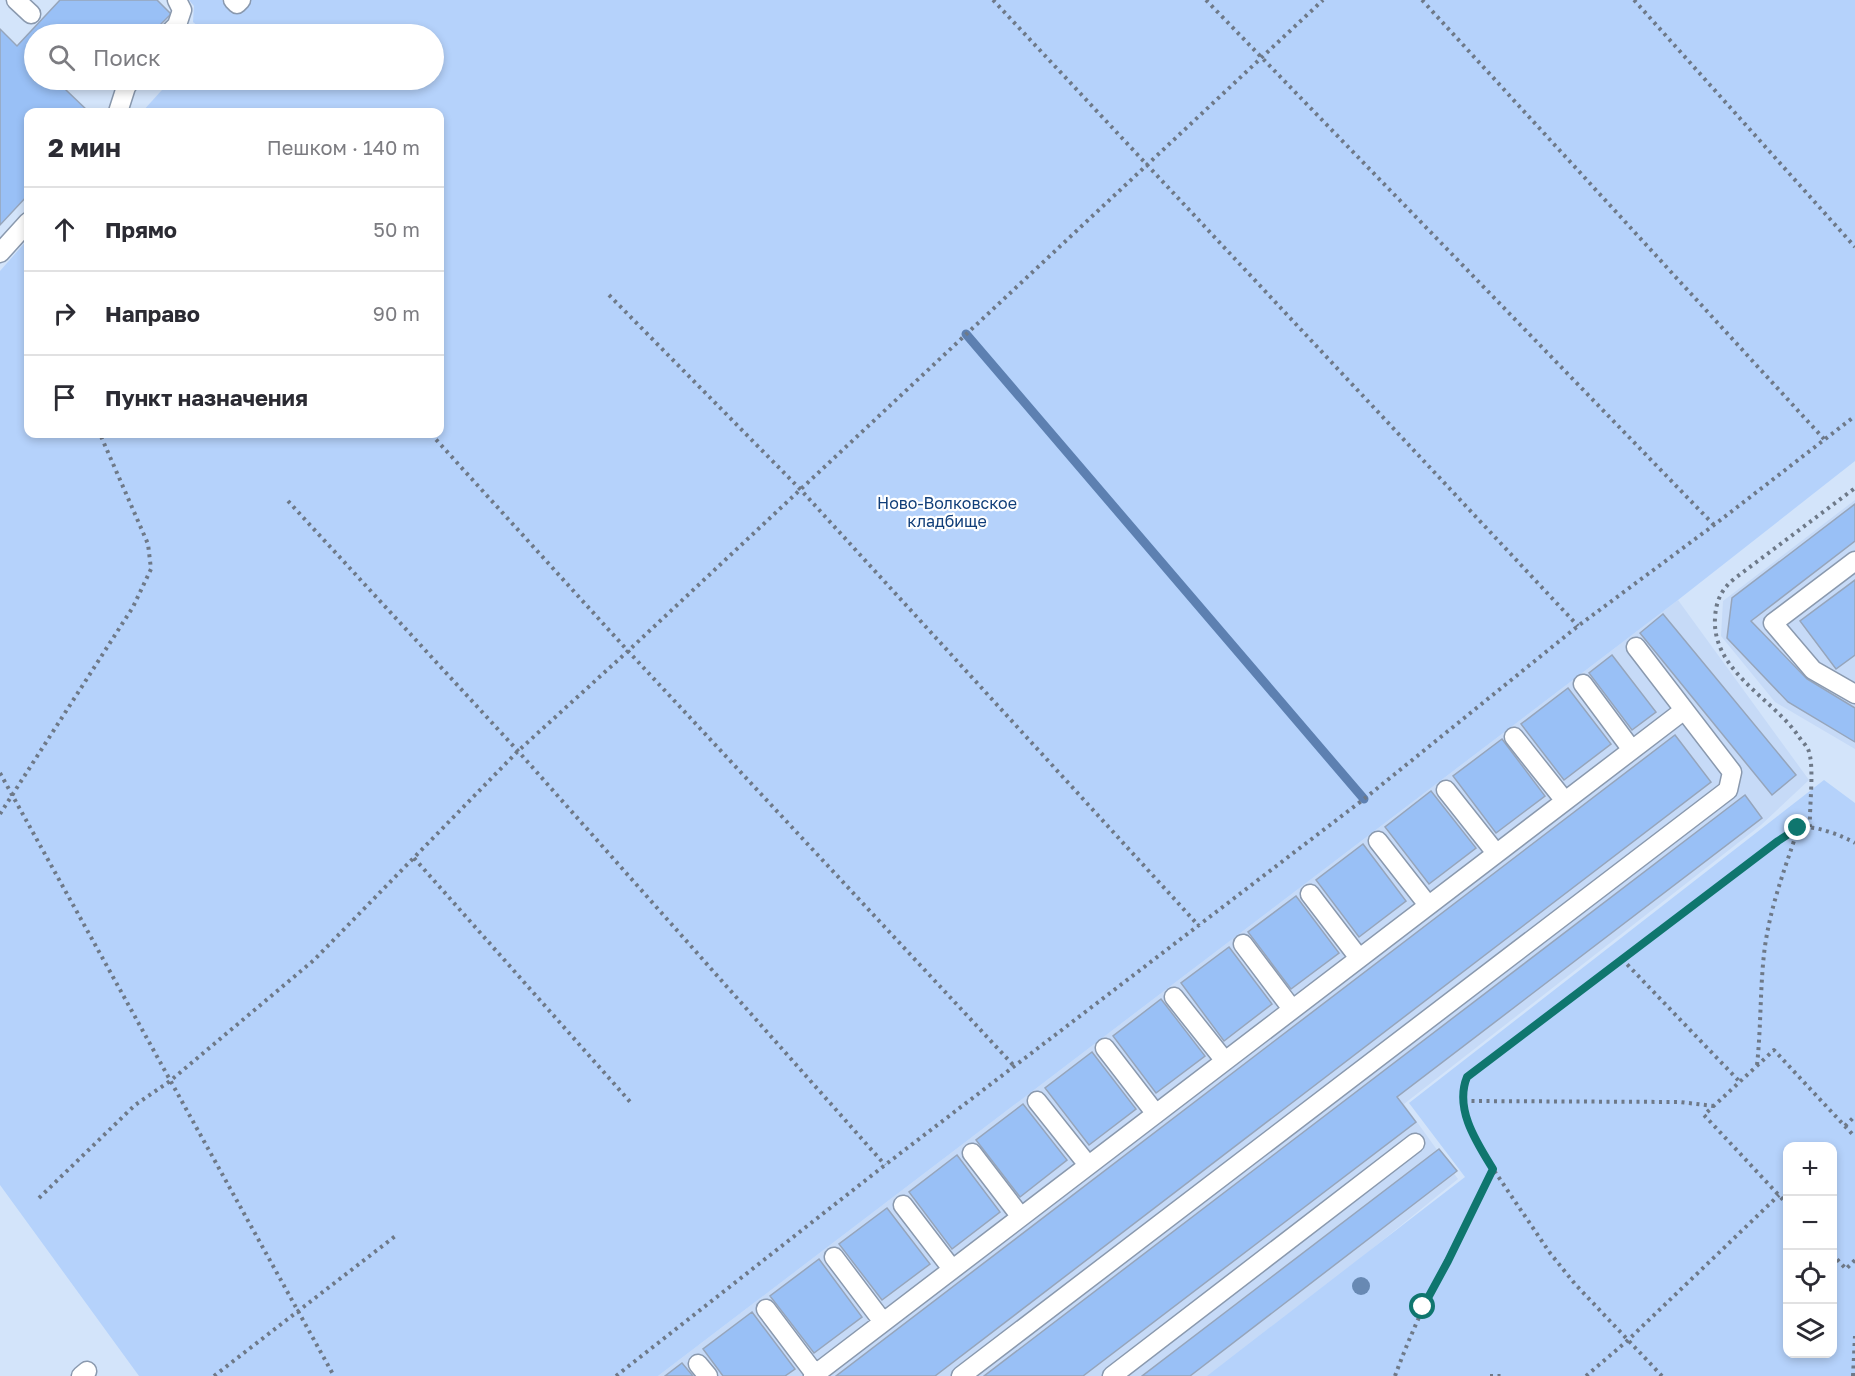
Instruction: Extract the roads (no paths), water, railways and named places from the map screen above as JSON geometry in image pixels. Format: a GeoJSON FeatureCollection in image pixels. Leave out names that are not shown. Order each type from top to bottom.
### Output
{"type":"FeatureCollection","features":[{"type":"Feature","properties":{"kind":"lane"},"geometry":{"type":"LineString","coordinates":[[16,0],[31,14]]}},
{"type":"Feature","properties":{"kind":"lane"},"geometry":{"type":"LineString","coordinates":[[177,0],[182,10],[177,24]]}},
{"type":"Feature","properties":{"kind":"lane"},"geometry":{"type":"LineString","coordinates":[[233,0],[237,4],[241,0]]}},
{"type":"Feature","properties":{"kind":"lane"},"geometry":{"type":"LineString","coordinates":[[119,108],[125,90]]}},
{"type":"Feature","properties":{"kind":"lane"},"geometry":{"type":"LineString","coordinates":[[0,253],[24,226]]}},
{"type":"Feature","properties":{"kind":"lane"},"geometry":{"type":"LineString","coordinates":[[1855,561],[1773,623],[1813,670],[1847,690],[1855,674]]}},
{"type":"Feature","properties":{"kind":"lane"},"geometry":{"type":"LineString","coordinates":[[961,1376],[1728,790],[1732,772],[1636,647]]}},
{"type":"Feature","properties":{"kind":"lane"},"geometry":{"type":"LineString","coordinates":[[1582,684],[1632,750]]}},
{"type":"Feature","properties":{"kind":"lane"},"geometry":{"type":"LineString","coordinates":[[765,1309],[814,1375],[1683,711]]}},
{"type":"Feature","properties":{"kind":"lane"},"geometry":{"type":"LineString","coordinates":[[1514,737],[1565,801]]}},
{"type":"Feature","properties":{"kind":"lane"},"geometry":{"type":"LineString","coordinates":[[1446,790],[1496,854]]}},
{"type":"Feature","properties":{"kind":"lane"},"geometry":{"type":"LineString","coordinates":[[1378,841],[1428,905]]}},
{"type":"Feature","properties":{"kind":"lane"},"geometry":{"type":"LineString","coordinates":[[1310,894],[1359,958]]}},
{"type":"Feature","properties":{"kind":"lane"},"geometry":{"type":"LineString","coordinates":[[1243,945],[1292,1009]]}},
{"type":"Feature","properties":{"kind":"lane"},"geometry":{"type":"LineString","coordinates":[[1174,997],[1225,1061]]}},
{"type":"Feature","properties":{"kind":"lane"},"geometry":{"type":"LineString","coordinates":[[1105,1048],[1156,1114]]}},
{"type":"Feature","properties":{"kind":"lane"},"geometry":{"type":"LineString","coordinates":[[1037,1101],[1088,1165]]}},
{"type":"Feature","properties":{"kind":"lane"},"geometry":{"type":"LineString","coordinates":[[1112,1376],[1415,1143]]}},
{"type":"Feature","properties":{"kind":"lane"},"geometry":{"type":"LineString","coordinates":[[972,1154],[1021,1217]]}},
{"type":"Feature","properties":{"kind":"lane"},"geometry":{"type":"LineString","coordinates":[[903,1205],[952,1269]]}},
{"type":"Feature","properties":{"kind":"lane"},"geometry":{"type":"LineString","coordinates":[[834,1257],[883,1322]]}},
{"type":"Feature","properties":{"kind":"waterway"},"geometry":{"type":"LineString","coordinates":[[966,334],[1364,799]]}},
{"type":"Feature","properties":{"kind":"park label","name":"Ново-Волковское кладбище"},"geometry":{"type":"Point","coordinates":[947,512]}}]}
